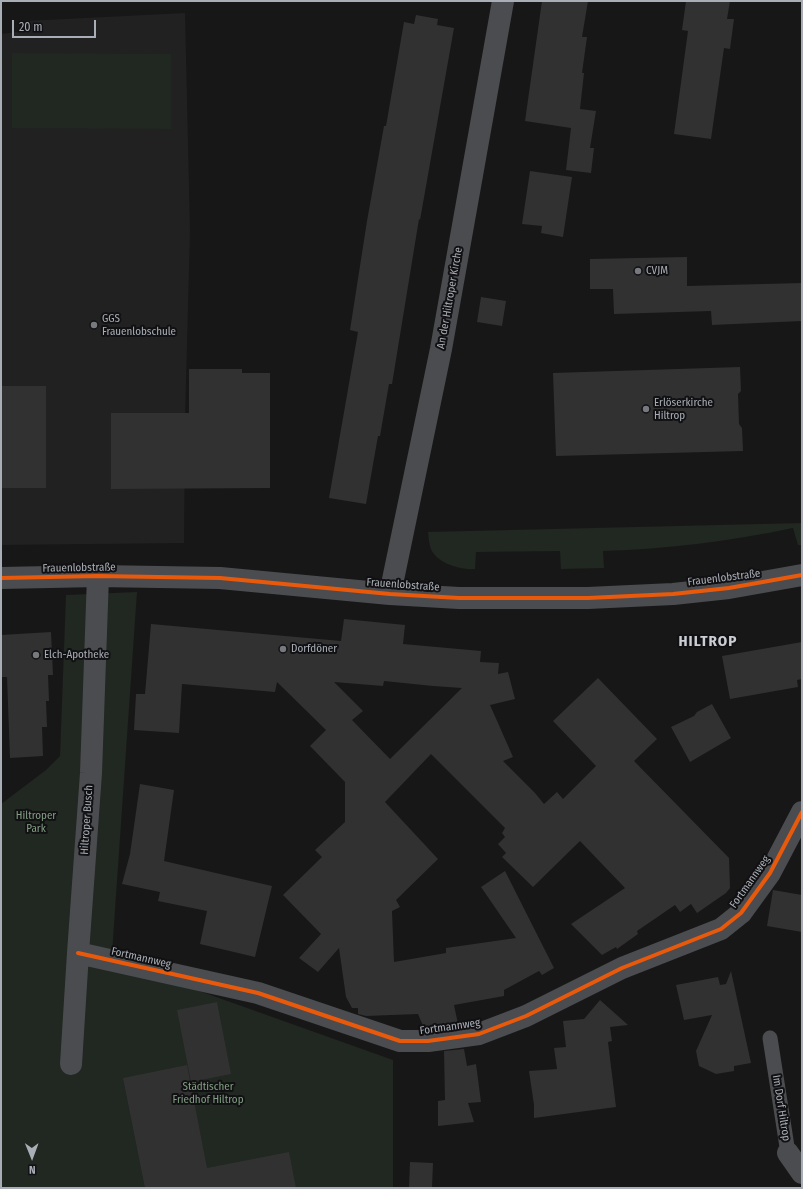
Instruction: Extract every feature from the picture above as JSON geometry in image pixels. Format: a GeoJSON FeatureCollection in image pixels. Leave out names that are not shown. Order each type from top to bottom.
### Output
{"type":"FeatureCollection","features":[{"type":"Feature","properties":{"kind":"street","name":"An der Hiltroper Kirche"},"geometry":{"type":"LineString","coordinates":[[390,594],[441,349],[503,1]]}},
{"type":"Feature","properties":{"kind":"street","name":"Frauenlobstraße"},"geometry":{"type":"LineString","coordinates":[[1,578],[98,576],[220,578],[390,594],[458,598],[588,598],[665,594],[729,588],[802,575]]}},
{"type":"Feature","properties":{"kind":"street","name":"Hiltroper Busch"},"geometry":{"type":"LineString","coordinates":[[71,1064],[91,773],[98,576]]}},
{"type":"Feature","properties":{"kind":"street","name":"Fortmannweg"},"geometry":{"type":"LineString","coordinates":[[78,952],[258,993],[400,1041],[428,1041],[479,1034],[526,1016],[622,968],[721,929],[741,913],[770,873],[802,812]]}},
{"type":"Feature","properties":{"kind":"street","name":"Im Dorf Hiltrop"},"geometry":{"type":"LineString","coordinates":[[788,1153],[802,1173]]}},
{"type":"Feature","properties":{"kind":"lane","name":"Im Dorf Hiltrop"},"geometry":{"type":"LineString","coordinates":[[770,1038],[788,1153]]}},
{"type":"Feature","properties":{"kind":"shaded area","name":"GGS Frauenlobschule"},"geometry":{"type":"Polygon","coordinates":[[[185,13],[190,231],[185,419],[184,543],[1,545],[1,34],[24,31],[25,21],[185,13]]]}},
{"type":"Feature","properties":{"kind":"green space"},"geometry":{"type":"Polygon","coordinates":[[[12,53],[171,54],[171,129],[12,128],[12,53]]]}},
{"type":"Feature","properties":{"kind":"green space"},"geometry":{"type":"Polygon","coordinates":[[[802,523],[802,545],[798,545],[793,528],[699,544],[603,551],[604,568],[561,569],[560,551],[476,552],[475,569],[459,568],[447,564],[432,552],[428,532],[802,523]]]}},
{"type":"Feature","properties":{"kind":"green space"},"geometry":{"type":"Polygon","coordinates":[[[137,592],[111,968],[191,988],[393,1060],[393,1188],[1,1188],[1,804],[46,770],[60,756],[66,595],[137,592]]]}},
{"type":"Feature","properties":{"kind":"building"},"geometry":{"type":"Polygon","coordinates":[[[542,1],[588,1],[582,37],[587,37],[582,73],[584,73],[580,109],[596,111],[590,148],[594,148],[591,173],[566,170],[571,128],[525,121],[542,1]]]}},
{"type":"Feature","properties":{"kind":"building"},"geometry":{"type":"Polygon","coordinates":[[[686,1],[730,1],[727,19],[734,19],[730,49],[724,48],[711,139],[674,134],[688,31],[682,30],[686,1]]]}},
{"type":"Feature","properties":{"kind":"building"},"geometry":{"type":"Polygon","coordinates":[[[416,15],[438,19],[437,25],[454,28],[420,220],[419,219],[392,384],[389,384],[366,504],[329,498],[358,332],[350,330],[384,126],[386,126],[404,22],[414,24],[416,15]]]}},
{"type":"Feature","properties":{"kind":"building"},"geometry":{"type":"Polygon","coordinates":[[[530,171],[572,177],[563,237],[541,233],[542,226],[522,224],[530,171]]]}},
{"type":"Feature","properties":{"kind":"building","name":"CVJM"},"geometry":{"type":"Polygon","coordinates":[[[687,257],[687,286],[802,283],[802,321],[712,325],[711,311],[614,314],[613,289],[590,289],[590,259],[687,257]]]}},
{"type":"Feature","properties":{"kind":"building"},"geometry":{"type":"Polygon","coordinates":[[[481,297],[506,301],[502,326],[477,322],[481,297]]]}},
{"type":"Feature","properties":{"kind":"building","name":"Erlöserkirche Hiltrop"},"geometry":{"type":"Polygon","coordinates":[[[740,367],[741,391],[738,394],[739,424],[742,428],[743,451],[556,456],[553,373],[740,367]]]}},
{"type":"Feature","properties":{"kind":"building"},"geometry":{"type":"Polygon","coordinates":[[[189,369],[242,369],[242,373],[270,373],[270,488],[111,489],[111,413],[189,413],[189,369]]]}},
{"type":"Feature","properties":{"kind":"building"},"geometry":{"type":"Polygon","coordinates":[[[1,386],[46,386],[46,488],[1,488],[1,386]]]}},
{"type":"Feature","properties":{"kind":"building"},"geometry":{"type":"Polygon","coordinates":[[[344,619],[405,625],[403,644],[481,651],[480,662],[499,663],[498,674],[508,672],[515,699],[490,705],[513,757],[503,761],[544,804],[557,792],[563,799],[596,766],[553,721],[598,678],[657,739],[634,761],[729,858],[730,888],[726,893],[697,913],[691,904],[680,912],[675,905],[637,931],[638,934],[617,949],[616,947],[602,955],[571,924],[625,888],[580,841],[533,887],[502,857],[506,853],[498,844],[505,837],[502,833],[505,828],[431,754],[385,802],[438,859],[396,900],[400,907],[392,911],[394,962],[446,953],[446,948],[516,938],[481,887],[505,871],[554,968],[542,975],[539,971],[504,990],[504,996],[454,1005],[458,1024],[424,1028],[418,1014],[366,1016],[358,1014],[358,1008],[352,1008],[346,997],[339,948],[318,972],[299,958],[321,934],[283,895],[322,857],[315,850],[345,822],[345,782],[310,746],[326,730],[277,682],[275,692],[182,684],[179,733],[134,730],[136,694],[145,694],[151,624],[341,641],[344,619]],[[384,681],[383,686],[334,682],[363,711],[352,720],[390,759],[462,688],[384,681]]]}},
{"type":"Feature","properties":{"kind":"building"},"geometry":{"type":"Polygon","coordinates":[[[51,632],[53,675],[48,675],[49,701],[46,701],[47,727],[42,727],[43,756],[10,758],[7,677],[1,677],[1,635],[51,632]]]}},
{"type":"Feature","properties":{"kind":"building"},"geometry":{"type":"Polygon","coordinates":[[[802,642],[802,679],[797,680],[798,687],[730,699],[722,656],[802,642]]]}},
{"type":"Feature","properties":{"kind":"building"},"geometry":{"type":"Polygon","coordinates":[[[712,704],[731,738],[690,762],[671,727],[694,716],[697,712],[712,704]]]}},
{"type":"Feature","properties":{"kind":"building"},"geometry":{"type":"Polygon","coordinates":[[[140,784],[174,790],[164,861],[272,886],[255,957],[200,944],[207,911],[158,901],[160,892],[122,884],[130,854],[140,784]]]}},
{"type":"Feature","properties":{"kind":"building"},"geometry":{"type":"Polygon","coordinates":[[[773,890],[802,895],[802,932],[767,926],[773,890]]]}},
{"type":"Feature","properties":{"kind":"building"},"geometry":{"type":"Polygon","coordinates":[[[731,971],[751,1063],[734,1066],[734,1071],[716,1074],[699,1066],[696,1051],[712,1015],[684,1020],[676,985],[718,977],[720,985],[726,984],[731,971]]]}},
{"type":"Feature","properties":{"kind":"building"},"geometry":{"type":"Polygon","coordinates":[[[600,1000],[628,1025],[610,1027],[612,1041],[608,1042],[616,1107],[534,1118],[534,1105],[529,1071],[557,1069],[554,1048],[566,1047],[563,1021],[584,1019],[600,1000]]]}},
{"type":"Feature","properties":{"kind":"building"},"geometry":{"type":"Polygon","coordinates":[[[217,1002],[231,1074],[191,1082],[177,1010],[217,1002]]]}},
{"type":"Feature","properties":{"kind":"building"},"geometry":{"type":"Polygon","coordinates":[[[464,1049],[467,1066],[476,1064],[481,1102],[468,1103],[474,1122],[438,1126],[438,1101],[445,1100],[444,1051],[464,1049]]]}},
{"type":"Feature","properties":{"kind":"building"},"geometry":{"type":"Polygon","coordinates":[[[187,1065],[207,1168],[289,1152],[296,1188],[145,1188],[123,1078],[187,1065]]]}},
{"type":"Feature","properties":{"kind":"building"},"geometry":{"type":"Polygon","coordinates":[[[410,1162],[433,1163],[432,1188],[409,1188],[410,1162]]]}},
{"type":"Feature","properties":{"kind":"cycle path"},"geometry":{"type":"LineString","coordinates":[[1,578],[98,576],[220,578],[390,594],[459,598],[588,598],[673,594],[729,588],[802,575]]}},
{"type":"Feature","properties":{"kind":"cycle path"},"geometry":{"type":"LineString","coordinates":[[78,953],[258,993],[400,1041],[428,1041],[479,1034],[526,1016],[622,968],[721,929],[741,913],[770,873],[802,812]]}},
{"type":"Feature","properties":{"kind":"place","name":"CVJM"},"geometry":{"type":"Point","coordinates":[638,271]}},
{"type":"Feature","properties":{"kind":"place","name":"GGS Frauenlobschule"},"geometry":{"type":"Point","coordinates":[94,325]}},
{"type":"Feature","properties":{"kind":"place","name":"Erlöserkirche Hiltrop"},"geometry":{"type":"Point","coordinates":[646,409]}},
{"type":"Feature","properties":{"kind":"place","name":"Dorfdöner"},"geometry":{"type":"Point","coordinates":[283,649]}},
{"type":"Feature","properties":{"kind":"place","name":"Elch-Apotheke"},"geometry":{"type":"Point","coordinates":[36,655]}},
{"type":"Feature","properties":{"kind":"district","name":"HILTROP"},"geometry":{"type":"Point","coordinates":[708,642]}},
{"type":"Feature","properties":{"kind":"park label","name":"Hiltroper Park"},"geometry":{"type":"Point","coordinates":[36,822]}},
{"type":"Feature","properties":{"kind":"park label","name":"Städtischer Friedhof Hiltrop"},"geometry":{"type":"Point","coordinates":[208,1093]}}]}
